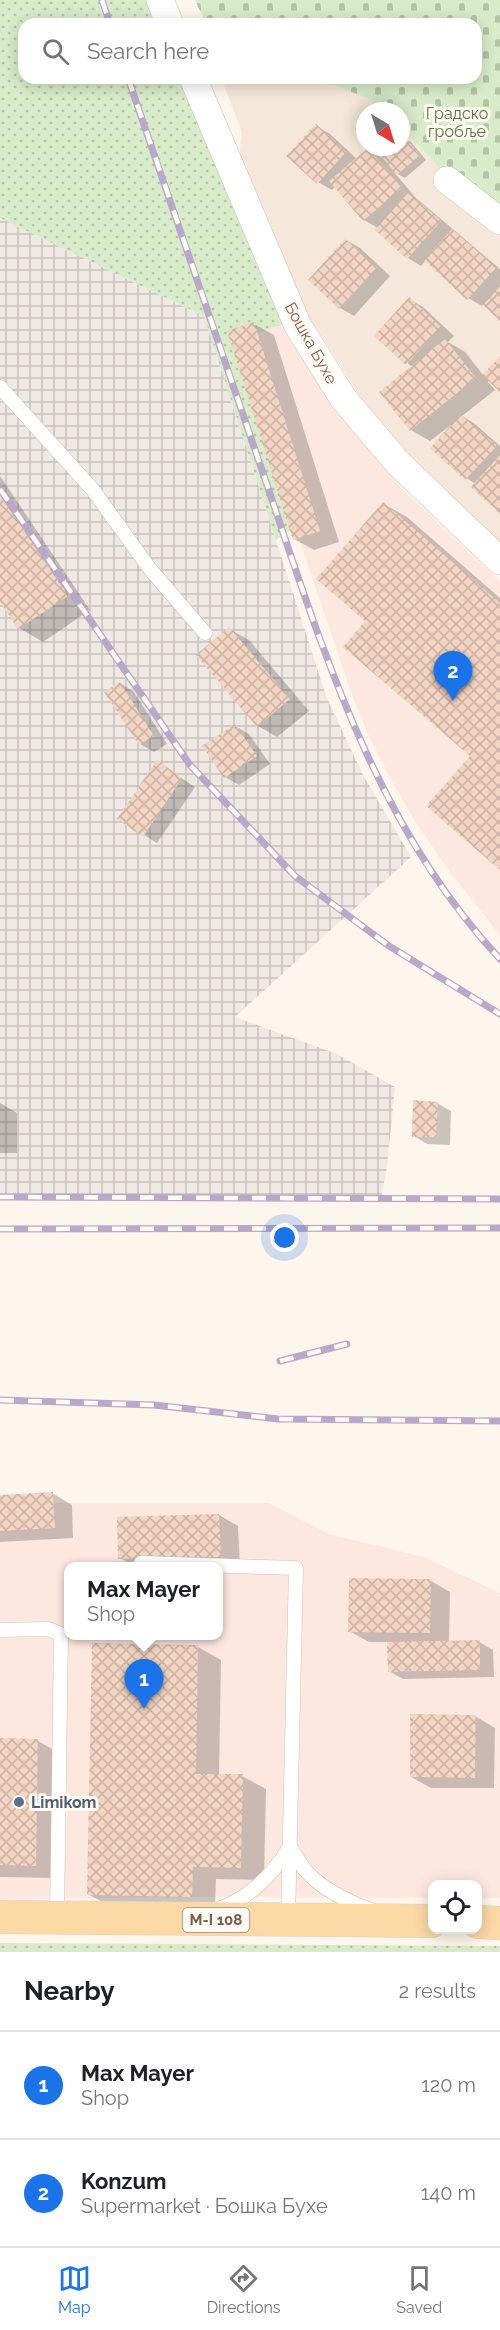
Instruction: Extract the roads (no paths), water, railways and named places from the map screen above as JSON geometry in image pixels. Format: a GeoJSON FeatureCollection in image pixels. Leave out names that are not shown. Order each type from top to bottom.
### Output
{"type":"FeatureCollection","features":[{"type":"Feature","properties":{"kind":"main road","name":"M-I 108"},"geometry":{"type":"LineString","coordinates":[[0,1917],[428,1921]]}},
{"type":"Feature","properties":{"kind":"main road"},"geometry":{"type":"LineString","coordinates":[[482,1922],[500,1923]]}},
{"type":"Feature","properties":{"kind":"street"},"geometry":{"type":"LineString","coordinates":[[160,0],[168,18]]}},
{"type":"Feature","properties":{"kind":"street","name":"Бошка Бухе"},"geometry":{"type":"LineString","coordinates":[[196,84],[298,326],[343,398],[398,463],[500,561]]}},
{"type":"Feature","properties":{"kind":"street"},"geometry":{"type":"LineString","coordinates":[[447,180],[500,221]]}},
{"type":"Feature","properties":{"kind":"lane"},"geometry":{"type":"LineString","coordinates":[[0,387],[93,490],[150,569],[205,633]]}},
{"type":"Feature","properties":{"kind":"lane"},"geometry":{"type":"LineString","coordinates":[[223,1566],[296,1568],[288,1919]]}},
{"type":"Feature","properties":{"kind":"lane"},"geometry":{"type":"LineString","coordinates":[[0,1630],[48,1629],[61,1634],[57,1916]]}},
{"type":"Feature","properties":{"kind":"lane"},"geometry":{"type":"LineString","coordinates":[[188,1920],[221,1908],[250,1893],[274,1870],[290,1846]]}},
{"type":"Feature","properties":{"kind":"lane"},"geometry":{"type":"LineString","coordinates":[[290,1846],[306,1871],[326,1888],[358,1906],[400,1921]]}},
{"type":"Feature","properties":{"kind":"railway"},"geometry":{"type":"LineString","coordinates":[[102,0],[108,18]]}},
{"type":"Feature","properties":{"kind":"railway"},"geometry":{"type":"LineString","coordinates":[[130,84],[308,605],[356,731],[385,792],[418,851],[456,906],[500,959]]}},
{"type":"Feature","properties":{"kind":"railway"},"geometry":{"type":"LineString","coordinates":[[0,489],[190,765],[295,876],[389,946],[500,1014]]}},
{"type":"Feature","properties":{"kind":"railway"},"geometry":{"type":"LineString","coordinates":[[0,1197],[500,1199]]}},
{"type":"Feature","properties":{"kind":"railway"},"geometry":{"type":"LineString","coordinates":[[0,1229],[500,1228]]}},
{"type":"Feature","properties":{"kind":"railway"},"geometry":{"type":"LineString","coordinates":[[280,1361],[347,1344]]}},
{"type":"Feature","properties":{"kind":"railway"},"geometry":{"type":"LineString","coordinates":[[0,1400],[154,1405],[278,1419],[500,1421]]}},
{"type":"Feature","properties":{"kind":"place","name":"Konzum"},"geometry":{"type":"Point","coordinates":[453,701]}},
{"type":"Feature","properties":{"kind":"place","name":"Max Mayer"},"geometry":{"type":"Point","coordinates":[144,1709]}},
{"type":"Feature","properties":{"kind":"place","name":"Limikom"},"geometry":{"type":"Point","coordinates":[19,1802]}},
{"type":"Feature","properties":{"kind":"park label","name":"Градско гробље"},"geometry":{"type":"Point","coordinates":[457,122]}}]}
